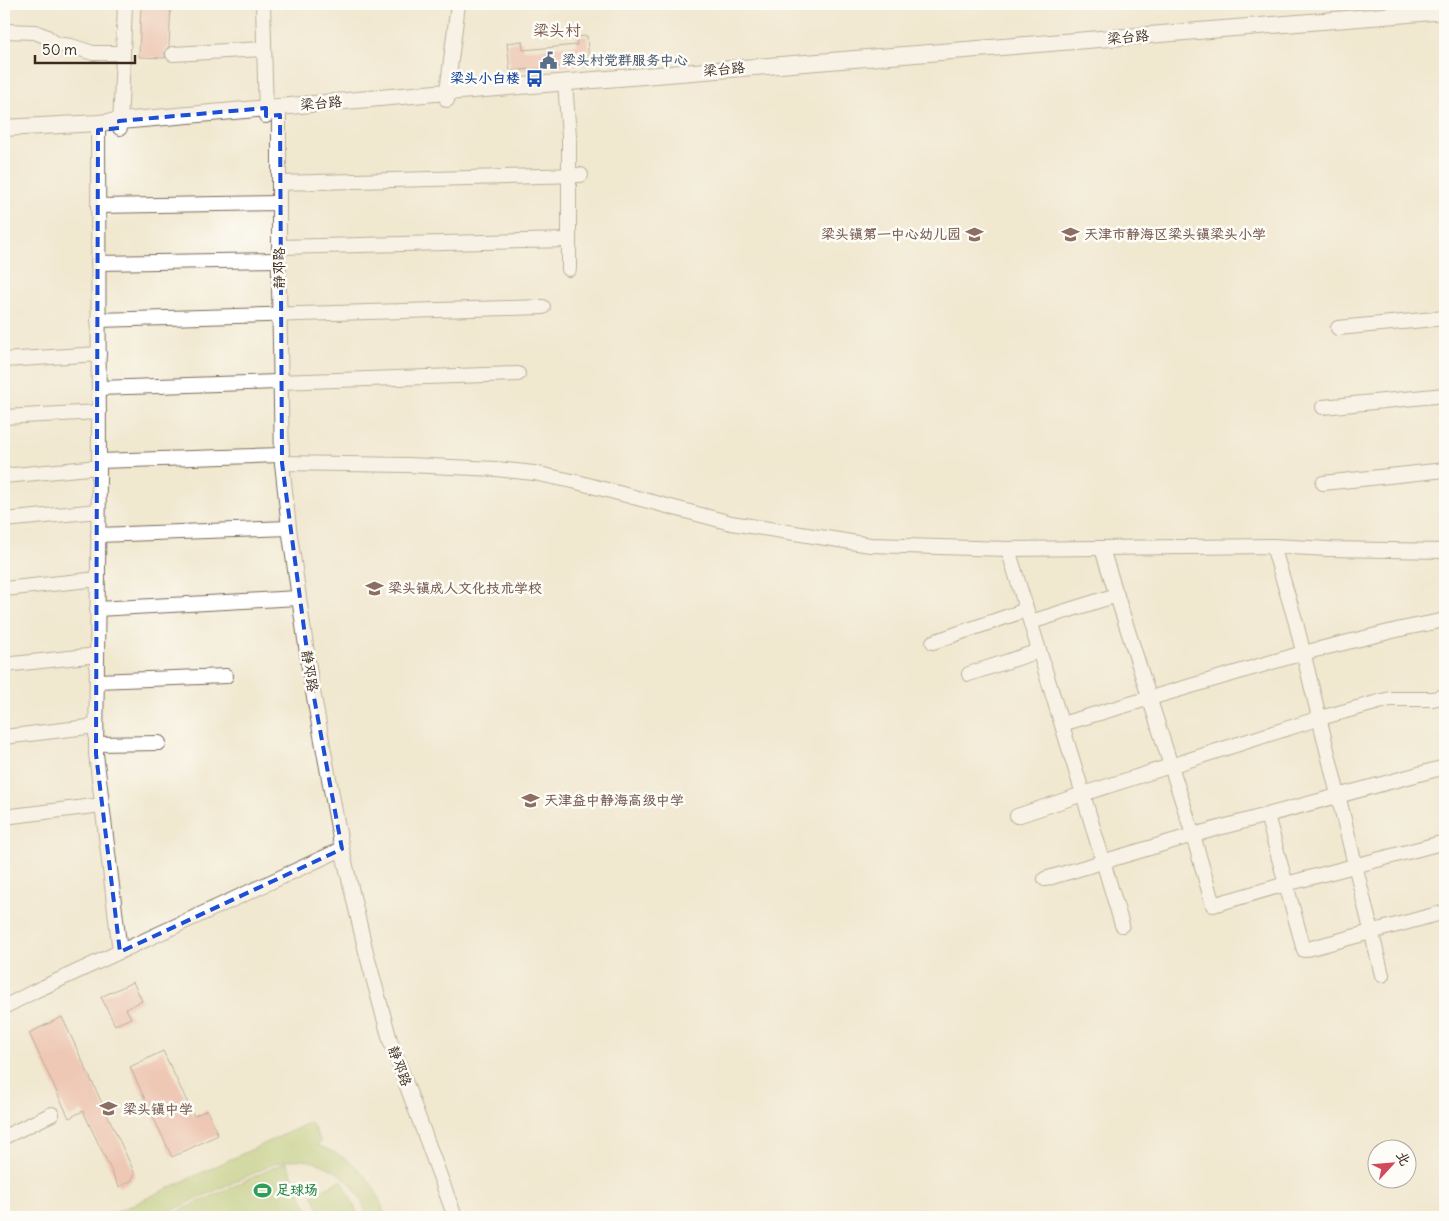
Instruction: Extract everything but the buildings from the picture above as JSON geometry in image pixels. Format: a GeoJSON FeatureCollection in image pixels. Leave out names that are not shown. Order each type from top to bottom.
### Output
{"type":"FeatureCollection","features":[{"type":"Feature","properties":{"kind":"main road","name":"梁台路"},"geometry":{"type":"LineString","coordinates":[[4,128],[119,125],[1445,11]]}},
{"type":"Feature","properties":{"kind":"main road","name":"梁台路"},"geometry":{"type":"LineString","coordinates":[[565,86],[1445,21]]}},
{"type":"Feature","properties":{"kind":"main road","name":"梁台路"},"geometry":{"type":"LineString","coordinates":[[4,136],[98,126]]}},
{"type":"Feature","properties":{"kind":"street"},"geometry":{"type":"LineString","coordinates":[[119,125],[125,4]]}},
{"type":"Feature","properties":{"kind":"street","name":"静邓路"},"geometry":{"type":"LineString","coordinates":[[263,4],[264,49],[273,111],[279,183],[282,459],[298,598],[312,690],[342,849],[366,952],[390,1040],[456,1217]]}},
{"type":"Feature","properties":{"kind":"street"},"geometry":{"type":"LineString","coordinates":[[447,96],[458,4]]}},
{"type":"Feature","properties":{"kind":"street"},"geometry":{"type":"LineString","coordinates":[[4,30],[35,32],[47,36],[56,44],[71,46],[93,53],[122,53]]}},
{"type":"Feature","properties":{"kind":"street"},"geometry":{"type":"LineString","coordinates":[[173,54],[264,49]]}},
{"type":"Feature","properties":{"kind":"street"},"geometry":{"type":"LineString","coordinates":[[565,86],[569,136],[575,175],[569,240],[569,270]]}},
{"type":"Feature","properties":{"kind":"street"},"geometry":{"type":"LineString","coordinates":[[98,126],[99,464],[96,754],[120,952]]}},
{"type":"Feature","properties":{"kind":"street"},"geometry":{"type":"LineString","coordinates":[[279,183],[575,175]]}},
{"type":"Feature","properties":{"kind":"street"},"geometry":{"type":"LineString","coordinates":[[98,206],[279,203]]}},
{"type":"Feature","properties":{"kind":"street"},"geometry":{"type":"LineString","coordinates":[[98,263],[569,240]]}},
{"type":"Feature","properties":{"kind":"street"},"geometry":{"type":"LineString","coordinates":[[98,320],[543,307]]}},
{"type":"Feature","properties":{"kind":"street"},"geometry":{"type":"LineString","coordinates":[[1338,328],[1445,318]]}},
{"type":"Feature","properties":{"kind":"street"},"geometry":{"type":"LineString","coordinates":[[4,360],[98,354]]}},
{"type":"Feature","properties":{"kind":"street"},"geometry":{"type":"LineString","coordinates":[[99,388],[518,374]]}},
{"type":"Feature","properties":{"kind":"street"},"geometry":{"type":"LineString","coordinates":[[1323,407],[1445,395]]}},
{"type":"Feature","properties":{"kind":"street"},"geometry":{"type":"LineString","coordinates":[[4,417],[99,412]]}},
{"type":"Feature","properties":{"kind":"street"},"geometry":{"type":"LineString","coordinates":[[4,476],[99,464],[282,459],[496,469],[534,473],[577,482],[731,523],[870,545],[1008,549],[1273,546],[1328,549],[1445,550]]}},
{"type":"Feature","properties":{"kind":"street"},"geometry":{"type":"LineString","coordinates":[[1323,482],[1445,470]]}},
{"type":"Feature","properties":{"kind":"street"},"geometry":{"type":"LineString","coordinates":[[4,520],[98,510]]}},
{"type":"Feature","properties":{"kind":"street"},"geometry":{"type":"LineString","coordinates":[[98,534],[289,528]]}},
{"type":"Feature","properties":{"kind":"street"},"geometry":{"type":"LineString","coordinates":[[1273,546],[1296,623],[1382,975]]}},
{"type":"Feature","properties":{"kind":"street"},"geometry":{"type":"LineString","coordinates":[[1008,549],[1122,926]]}},
{"type":"Feature","properties":{"kind":"street"},"geometry":{"type":"LineString","coordinates":[[1102,549],[1193,835],[1213,905],[1445,842]]}},
{"type":"Feature","properties":{"kind":"street"},"geometry":{"type":"LineString","coordinates":[[4,589],[98,579]]}},
{"type":"Feature","properties":{"kind":"street"},"geometry":{"type":"LineString","coordinates":[[934,642],[1028,616],[1117,595]]}},
{"type":"Feature","properties":{"kind":"street"},"geometry":{"type":"LineString","coordinates":[[97,609],[298,598]]}},
{"type":"Feature","properties":{"kind":"street"},"geometry":{"type":"LineString","coordinates":[[1062,724],[1303,654],[1445,620]]}},
{"type":"Feature","properties":{"kind":"street"},"geometry":{"type":"LineString","coordinates":[[968,674],[1039,652]]}},
{"type":"Feature","properties":{"kind":"street"},"geometry":{"type":"LineString","coordinates":[[4,665],[97,655]]}},
{"type":"Feature","properties":{"kind":"street"},"geometry":{"type":"LineString","coordinates":[[97,681],[226,676]]}},
{"type":"Feature","properties":{"kind":"street"},"geometry":{"type":"LineString","coordinates":[[1017,816],[1320,718],[1390,699],[1433,699],[1445,696]]}},
{"type":"Feature","properties":{"kind":"street"},"geometry":{"type":"LineString","coordinates":[[4,738],[96,726]]}},
{"type":"Feature","properties":{"kind":"street"},"geometry":{"type":"LineString","coordinates":[[96,744],[159,743]]}},
{"type":"Feature","properties":{"kind":"street"},"geometry":{"type":"LineString","coordinates":[[1045,879],[1193,835],[1445,767]]}},
{"type":"Feature","properties":{"kind":"street"},"geometry":{"type":"LineString","coordinates":[[4,817],[102,805]]}},
{"type":"Feature","properties":{"kind":"street"},"geometry":{"type":"LineString","coordinates":[[1267,815],[1304,950],[1445,912]]}},
{"type":"Feature","properties":{"kind":"street"},"geometry":{"type":"LineString","coordinates":[[4,1008],[342,849]]}},
{"type":"Feature","properties":{"kind":"street"},"geometry":{"type":"LineString","coordinates":[[4,1137],[52,1114]]}},
{"type":"Feature","properties":{"kind":"highlighted area"},"geometry":{"type":"Polygon","coordinates":[[[266,108],[266,116],[280,115],[282,463],[311,681],[342,849],[120,952],[96,754],[98,130],[120,128],[119,121],[266,108]]]}},
{"type":"Feature","properties":{"kind":"green space"},"geometry":{"type":"Polygon","coordinates":[[[311,1122],[321,1142],[316,1145],[340,1156],[361,1171],[376,1192],[385,1217],[367,1217],[355,1189],[332,1170],[318,1163],[304,1160],[289,1160],[274,1164],[157,1217],[106,1217],[311,1122]]]}},
{"type":"Feature","properties":{"kind":"green space","name":"足球场"},"geometry":{"type":"Polygon","coordinates":[[[286,1162],[311,1217],[166,1217],[286,1162]]]}},
{"type":"Feature","properties":{"kind":"green space"},"geometry":{"type":"Polygon","coordinates":[[[342,1180],[359,1217],[323,1217],[312,1194],[342,1180]]]}},
{"type":"Feature","properties":{"kind":"place","name":"梁头村党群服务中心"},"geometry":{"type":"Point","coordinates":[548,60]}},
{"type":"Feature","properties":{"kind":"place","name":"梁头小白楼"},"geometry":{"type":"Point","coordinates":[534,78]}},
{"type":"Feature","properties":{"kind":"place","name":"梁头镇第一中心幼儿园"},"geometry":{"type":"Point","coordinates":[975,234]}},
{"type":"Feature","properties":{"kind":"place","name":"天津市静海区梁头镇梁头小学"},"geometry":{"type":"Point","coordinates":[1070,234]}},
{"type":"Feature","properties":{"kind":"place","name":"梁头镇成人文化技术学校"},"geometry":{"type":"Point","coordinates":[374,588]}},
{"type":"Feature","properties":{"kind":"place","name":"天津益中静海高级中学"},"geometry":{"type":"Point","coordinates":[530,800]}},
{"type":"Feature","properties":{"kind":"place","name":"梁头镇中学"},"geometry":{"type":"Point","coordinates":[109,1109]}},
{"type":"Feature","properties":{"kind":"place","name":"足球场"},"geometry":{"type":"Point","coordinates":[262,1190]}},
{"type":"Feature","properties":{"kind":"district","name":"梁头村"},"geometry":{"type":"Point","coordinates":[557,30]}}]}
